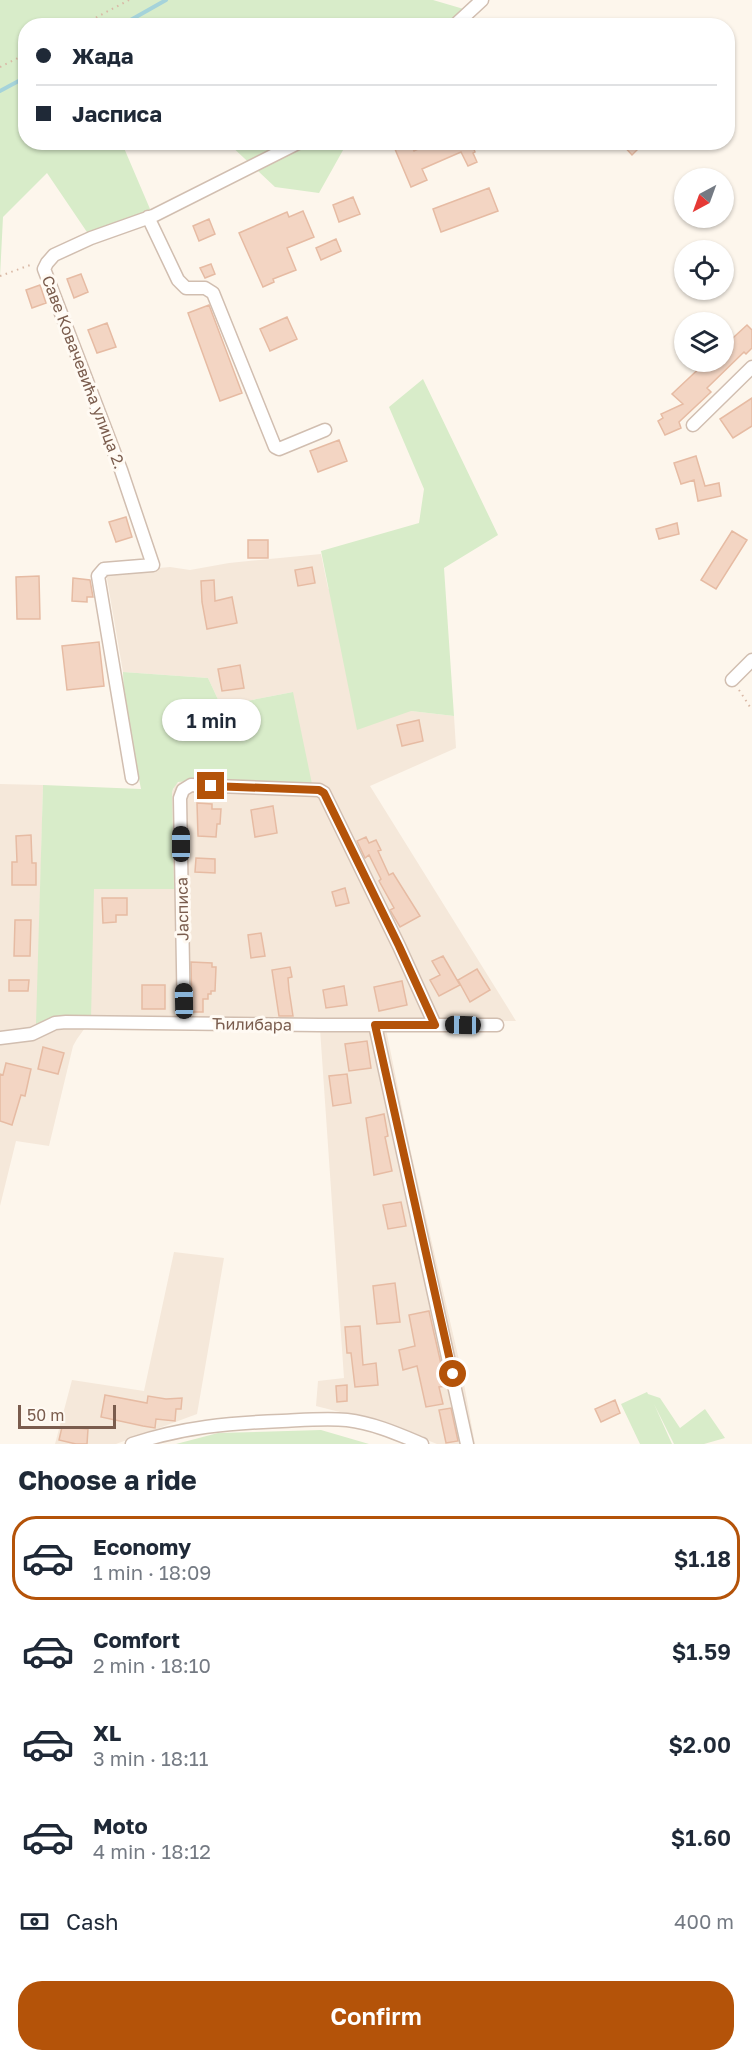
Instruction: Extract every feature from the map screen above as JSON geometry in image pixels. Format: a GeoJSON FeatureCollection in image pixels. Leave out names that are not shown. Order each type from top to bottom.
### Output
{"type":"FeatureCollection","features":[{"type":"Feature","properties":{"kind":"street"},"geometry":{"type":"LineString","coordinates":[[463,18],[482,0]]}},
{"type":"Feature","properties":{"kind":"street","name":"Саве Ковачевића улица 2."},"geometry":{"type":"LineString","coordinates":[[132,778],[98,576],[104,569],[153,565],[121,470],[44,269],[54,255],[91,238],[148,217],[284,150]]}},
{"type":"Feature","properties":{"kind":"street"},"geometry":{"type":"LineString","coordinates":[[148,217],[178,280],[186,288],[205,288],[213,292],[274,447],[279,449],[325,430]]}},
{"type":"Feature","properties":{"kind":"street"},"geometry":{"type":"LineString","coordinates":[[693,425],[752,367]]}},
{"type":"Feature","properties":{"kind":"street"},"geometry":{"type":"LineString","coordinates":[[732,680],[752,660]]}},
{"type":"Feature","properties":{"kind":"street","name":"Јасписа"},"geometry":{"type":"LineString","coordinates":[[184,1023],[180,798],[183,790],[191,785],[319,790],[324,793],[394,935],[435,1025]]}},
{"type":"Feature","properties":{"kind":"street","name":"Ћилибара"},"geometry":{"type":"LineString","coordinates":[[0,1038],[36,1033],[55,1023],[435,1025]]}},
{"type":"Feature","properties":{"kind":"street"},"geometry":{"type":"LineString","coordinates":[[375,1025],[467,1444]]}},
{"type":"Feature","properties":{"kind":"street"},"geometry":{"type":"LineString","coordinates":[[435,1025],[496,1025]]}},
{"type":"Feature","properties":{"kind":"street"},"geometry":{"type":"LineString","coordinates":[[132,1444],[164,1433],[222,1424],[320,1419],[370,1424],[422,1444]]}},
{"type":"Feature","properties":{"kind":"path"},"geometry":{"type":"LineString","coordinates":[[95,18],[129,0]]}},
{"type":"Feature","properties":{"kind":"path"},"geometry":{"type":"LineString","coordinates":[[0,68],[18,58]]}},
{"type":"Feature","properties":{"kind":"path"},"geometry":{"type":"LineString","coordinates":[[0,276],[35,263]]}},
{"type":"Feature","properties":{"kind":"path"},"geometry":{"type":"LineString","coordinates":[[732,680],[752,710]]}},
{"type":"Feature","properties":{"kind":"shaded area"},"geometry":{"type":"Polygon","coordinates":[[[321,554],[328,588],[411,711],[454,716],[456,748],[370,786],[516,1021],[92,1018],[73,1046],[49,1146],[16,1141],[0,1206],[0,784],[43,785],[37,1024],[48,1019],[60,1018],[93,889],[172,793],[175,785],[183,780],[199,780],[293,692],[221,706],[208,678],[123,672],[106,573],[170,567],[190,570],[229,563],[321,554]]]}},
{"type":"Feature","properties":{"kind":"shaded area"},"geometry":{"type":"Polygon","coordinates":[[[320,1029],[386,1029],[410,1148],[462,1373],[475,1444],[437,1444],[387,1424],[316,1406],[318,1381],[344,1378],[320,1029]]]}},
{"type":"Feature","properties":{"kind":"shaded area"},"geometry":{"type":"Polygon","coordinates":[[[174,1252],[224,1258],[197,1414],[116,1444],[55,1444],[72,1380],[144,1391],[174,1252]]]}},
{"type":"Feature","properties":{"kind":"green space"},"geometry":{"type":"Polygon","coordinates":[[[0,0],[433,0],[467,10],[452,18],[18,18],[18,150],[125,150],[153,216],[91,238],[47,173],[3,217],[0,277],[0,0]]]}},
{"type":"Feature","properties":{"kind":"green space"},"geometry":{"type":"Polygon","coordinates":[[[235,150],[343,150],[319,193],[275,187],[235,150]]]}},
{"type":"Feature","properties":{"kind":"green space"},"geometry":{"type":"Polygon","coordinates":[[[423,379],[498,535],[444,568],[454,716],[411,711],[357,730],[321,551],[419,523],[424,489],[389,407],[423,379]]]}},
{"type":"Feature","properties":{"kind":"green space"},"geometry":{"type":"Polygon","coordinates":[[[123,672],[208,678],[221,706],[293,692],[312,784],[199,780],[178,782],[172,793],[174,889],[94,889],[91,1018],[48,1019],[36,1024],[43,785],[141,789],[124,702],[123,672]]]}},
{"type":"Feature","properties":{"kind":"green space"},"geometry":{"type":"Polygon","coordinates":[[[647,1392],[660,1398],[680,1428],[705,1409],[725,1438],[704,1444],[674,1444],[654,1404],[672,1444],[640,1444],[621,1404],[647,1392]]]}},
{"type":"Feature","properties":{"kind":"green space"},"geometry":{"type":"Polygon","coordinates":[[[321,1430],[369,1444],[176,1444],[218,1433],[321,1430]]]}},
{"type":"Feature","properties":{"kind":"building"},"geometry":{"type":"Polygon","coordinates":[[[395,150],[474,150],[473,153],[477,162],[468,166],[461,152],[422,169],[427,180],[411,187],[395,150]]]}},
{"type":"Feature","properties":{"kind":"building"},"geometry":{"type":"Polygon","coordinates":[[[627,150],[637,150],[632,155],[627,150]]]}},
{"type":"Feature","properties":{"kind":"building"},"geometry":{"type":"Polygon","coordinates":[[[489,188],[498,211],[441,232],[433,209],[489,188]]]}},
{"type":"Feature","properties":{"kind":"building"},"geometry":{"type":"Polygon","coordinates":[[[353,197],[360,214],[339,222],[333,205],[353,197]]]}},
{"type":"Feature","properties":{"kind":"building"},"geometry":{"type":"Polygon","coordinates":[[[303,211],[314,237],[287,248],[296,270],[273,279],[274,282],[263,287],[239,233],[287,212],[289,217],[303,211]]]}},
{"type":"Feature","properties":{"kind":"building"},"geometry":{"type":"Polygon","coordinates":[[[209,219],[215,234],[199,241],[193,226],[209,219]]]}},
{"type":"Feature","properties":{"kind":"building"},"geometry":{"type":"Polygon","coordinates":[[[336,239],[341,251],[321,260],[316,248],[336,239]]]}},
{"type":"Feature","properties":{"kind":"building"},"geometry":{"type":"Polygon","coordinates":[[[211,264],[215,274],[205,278],[200,268],[211,264]]]}},
{"type":"Feature","properties":{"kind":"building"},"geometry":{"type":"Polygon","coordinates":[[[81,274],[88,292],[74,298],[67,279],[81,274]]]}},
{"type":"Feature","properties":{"kind":"building"},"geometry":{"type":"Polygon","coordinates":[[[40,285],[46,303],[32,308],[26,290],[40,285]]]}},
{"type":"Feature","properties":{"kind":"building"},"geometry":{"type":"Polygon","coordinates":[[[209,305],[242,393],[220,401],[188,313],[209,305]]]}},
{"type":"Feature","properties":{"kind":"building"},"geometry":{"type":"Polygon","coordinates":[[[287,317],[297,339],[270,351],[260,329],[287,317]]]}},
{"type":"Feature","properties":{"kind":"building"},"geometry":{"type":"Polygon","coordinates":[[[107,323],[116,347],[97,353],[88,330],[107,323]]]}},
{"type":"Feature","properties":{"kind":"building"},"geometry":{"type":"Polygon","coordinates":[[[747,325],[752,330],[752,348],[734,362],[734,337],[747,325]]]}},
{"type":"Feature","properties":{"kind":"building"},"geometry":{"type":"Polygon","coordinates":[[[695,372],[723,372],[707,388],[711,392],[679,422],[681,428],[665,435],[658,421],[663,418],[661,414],[683,404],[672,394],[695,372]]]}},
{"type":"Feature","properties":{"kind":"building"},"geometry":{"type":"Polygon","coordinates":[[[752,398],[752,426],[733,438],[720,419],[752,398]]]}},
{"type":"Feature","properties":{"kind":"building"},"geometry":{"type":"Polygon","coordinates":[[[339,440],[347,461],[318,472],[310,451],[339,440]]]}},
{"type":"Feature","properties":{"kind":"building"},"geometry":{"type":"Polygon","coordinates":[[[696,456],[705,486],[719,483],[721,496],[698,501],[694,480],[681,484],[674,463],[696,456]]]}},
{"type":"Feature","properties":{"kind":"building"},"geometry":{"type":"Polygon","coordinates":[[[126,517],[132,537],[116,542],[109,522],[126,517]]]}},
{"type":"Feature","properties":{"kind":"building"},"geometry":{"type":"Polygon","coordinates":[[[677,523],[679,534],[659,539],[656,529],[677,523]]]}},
{"type":"Feature","properties":{"kind":"building"},"geometry":{"type":"Polygon","coordinates":[[[732,531],[747,540],[716,589],[701,580],[732,531]]]}},
{"type":"Feature","properties":{"kind":"building"},"geometry":{"type":"Polygon","coordinates":[[[248,540],[268,540],[268,558],[248,558],[248,540]]]}},
{"type":"Feature","properties":{"kind":"building"},"geometry":{"type":"Polygon","coordinates":[[[312,567],[315,583],[298,586],[295,570],[312,567]]]}},
{"type":"Feature","properties":{"kind":"building"},"geometry":{"type":"Polygon","coordinates":[[[39,576],[40,619],[17,619],[16,577],[39,576]]]}},
{"type":"Feature","properties":{"kind":"building"},"geometry":{"type":"Polygon","coordinates":[[[73,578],[90,580],[93,597],[87,597],[87,602],[72,601],[73,578]]]}},
{"type":"Feature","properties":{"kind":"building"},"geometry":{"type":"Polygon","coordinates":[[[214,580],[215,601],[232,597],[237,623],[207,629],[201,581],[214,580]]]}},
{"type":"Feature","properties":{"kind":"building"},"geometry":{"type":"Polygon","coordinates":[[[99,642],[104,686],[67,690],[62,646],[99,642]]]}},
{"type":"Feature","properties":{"kind":"building"},"geometry":{"type":"Polygon","coordinates":[[[240,665],[244,688],[222,691],[218,669],[240,665]]]}},
{"type":"Feature","properties":{"kind":"building"},"geometry":{"type":"Polygon","coordinates":[[[419,720],[423,741],[402,746],[397,725],[419,720]]]}},
{"type":"Feature","properties":{"kind":"building"},"geometry":{"type":"Polygon","coordinates":[[[197,803],[212,804],[212,809],[221,809],[216,837],[198,836],[197,803]]]}},
{"type":"Feature","properties":{"kind":"building"},"geometry":{"type":"Polygon","coordinates":[[[273,806],[277,833],[255,837],[251,810],[273,806]]]}},
{"type":"Feature","properties":{"kind":"building"},"geometry":{"type":"Polygon","coordinates":[[[31,835],[32,863],[36,863],[36,885],[12,885],[12,862],[17,862],[16,836],[31,835]]]}},
{"type":"Feature","properties":{"kind":"building"},"geometry":{"type":"Polygon","coordinates":[[[366,837],[369,843],[376,840],[381,850],[378,851],[389,875],[393,873],[420,916],[400,927],[390,910],[394,908],[379,881],[381,879],[369,855],[365,858],[357,841],[366,837]]]}},
{"type":"Feature","properties":{"kind":"building"},"geometry":{"type":"Polygon","coordinates":[[[196,858],[215,859],[215,873],[195,872],[196,858]]]}},
{"type":"Feature","properties":{"kind":"building"},"geometry":{"type":"Polygon","coordinates":[[[345,888],[349,903],[336,906],[332,892],[345,888]]]}},
{"type":"Feature","properties":{"kind":"building"},"geometry":{"type":"Polygon","coordinates":[[[102,898],[127,898],[127,915],[116,915],[116,922],[103,923],[102,898]]]}},
{"type":"Feature","properties":{"kind":"building"},"geometry":{"type":"Polygon","coordinates":[[[15,920],[31,920],[30,956],[14,956],[15,920]]]}},
{"type":"Feature","properties":{"kind":"building"},"geometry":{"type":"Polygon","coordinates":[[[261,933],[265,956],[251,958],[248,935],[261,933]]]}},
{"type":"Feature","properties":{"kind":"building"},"geometry":{"type":"Polygon","coordinates":[[[443,956],[460,985],[439,996],[430,980],[440,975],[432,961],[443,956]]]}},
{"type":"Feature","properties":{"kind":"building"},"geometry":{"type":"Polygon","coordinates":[[[191,962],[212,963],[212,967],[216,967],[215,991],[208,994],[208,999],[203,999],[203,1012],[192,1012],[191,962]]]}},
{"type":"Feature","properties":{"kind":"building"},"geometry":{"type":"Polygon","coordinates":[[[290,967],[292,977],[288,978],[293,1016],[279,1016],[272,970],[290,967]]]}},
{"type":"Feature","properties":{"kind":"building"},"geometry":{"type":"Polygon","coordinates":[[[477,969],[490,990],[470,1002],[458,980],[477,969]]]}},
{"type":"Feature","properties":{"kind":"building"},"geometry":{"type":"Polygon","coordinates":[[[9,980],[29,980],[28,991],[9,991],[9,980]]]}},
{"type":"Feature","properties":{"kind":"building"},"geometry":{"type":"Polygon","coordinates":[[[402,981],[407,1005],[379,1011],[374,987],[402,981]]]}},
{"type":"Feature","properties":{"kind":"building"},"geometry":{"type":"Polygon","coordinates":[[[142,985],[165,985],[165,1009],[142,1009],[142,985]]]}},
{"type":"Feature","properties":{"kind":"building"},"geometry":{"type":"Polygon","coordinates":[[[344,986],[347,1005],[326,1008],[323,990],[344,986]]]}},
{"type":"Feature","properties":{"kind":"building"},"geometry":{"type":"Polygon","coordinates":[[[367,1041],[371,1068],[349,1071],[345,1044],[367,1041]]]}},
{"type":"Feature","properties":{"kind":"building"},"geometry":{"type":"Polygon","coordinates":[[[43,1047],[64,1053],[58,1074],[38,1069],[43,1047]]]}},
{"type":"Feature","properties":{"kind":"building"},"geometry":{"type":"Polygon","coordinates":[[[6,1063],[31,1069],[25,1096],[21,1095],[12,1125],[0,1121],[0,1074],[3,1075],[6,1063]]]}},
{"type":"Feature","properties":{"kind":"building"},"geometry":{"type":"Polygon","coordinates":[[[347,1074],[351,1103],[333,1106],[329,1076],[347,1074]]]}},
{"type":"Feature","properties":{"kind":"building"},"geometry":{"type":"Polygon","coordinates":[[[384,1114],[388,1136],[385,1137],[392,1171],[374,1175],[366,1118],[384,1114]]]}},
{"type":"Feature","properties":{"kind":"building"},"geometry":{"type":"Polygon","coordinates":[[[401,1202],[406,1226],[388,1229],[383,1205],[401,1202]]]}},
{"type":"Feature","properties":{"kind":"building"},"geometry":{"type":"Polygon","coordinates":[[[395,1283],[400,1322],[377,1324],[373,1286],[395,1283]]]}},
{"type":"Feature","properties":{"kind":"building"},"geometry":{"type":"Polygon","coordinates":[[[429,1311],[446,1386],[439,1387],[443,1404],[426,1407],[417,1366],[403,1370],[399,1350],[415,1346],[409,1315],[429,1311]]]}},
{"type":"Feature","properties":{"kind":"building"},"geometry":{"type":"Polygon","coordinates":[[[360,1326],[363,1365],[376,1363],[378,1385],[355,1387],[351,1353],[347,1353],[345,1327],[360,1326]]]}},
{"type":"Feature","properties":{"kind":"building"},"geometry":{"type":"Polygon","coordinates":[[[347,1385],[347,1401],[337,1402],[336,1386],[347,1385]]]}},
{"type":"Feature","properties":{"kind":"building"},"geometry":{"type":"Polygon","coordinates":[[[105,1395],[147,1403],[148,1396],[166,1399],[182,1398],[181,1409],[176,1409],[175,1421],[156,1419],[155,1428],[143,1426],[101,1417],[105,1395]]]}},
{"type":"Feature","properties":{"kind":"building"},"geometry":{"type":"Polygon","coordinates":[[[615,1400],[620,1413],[601,1422],[595,1409],[615,1400]]]}},
{"type":"Feature","properties":{"kind":"building"},"geometry":{"type":"Polygon","coordinates":[[[451,1408],[458,1441],[446,1443],[439,1410],[451,1408]]]}},
{"type":"Feature","properties":{"kind":"building"},"geometry":{"type":"Polygon","coordinates":[[[62,1427],[88,1429],[87,1444],[59,1440],[62,1427]]]}},
{"type":"Feature","properties":{"kind":"waterway"},"geometry":{"type":"LineString","coordinates":[[134,18],[166,0]]}},
{"type":"Feature","properties":{"kind":"waterway"},"geometry":{"type":"LineString","coordinates":[[0,91],[18,81]]}},
{"type":"Feature","properties":{"kind":"route"},"geometry":{"type":"LineString","coordinates":[[211,786],[319,790],[324,793],[435,1025],[375,1025],[453,1374]]}}]}
